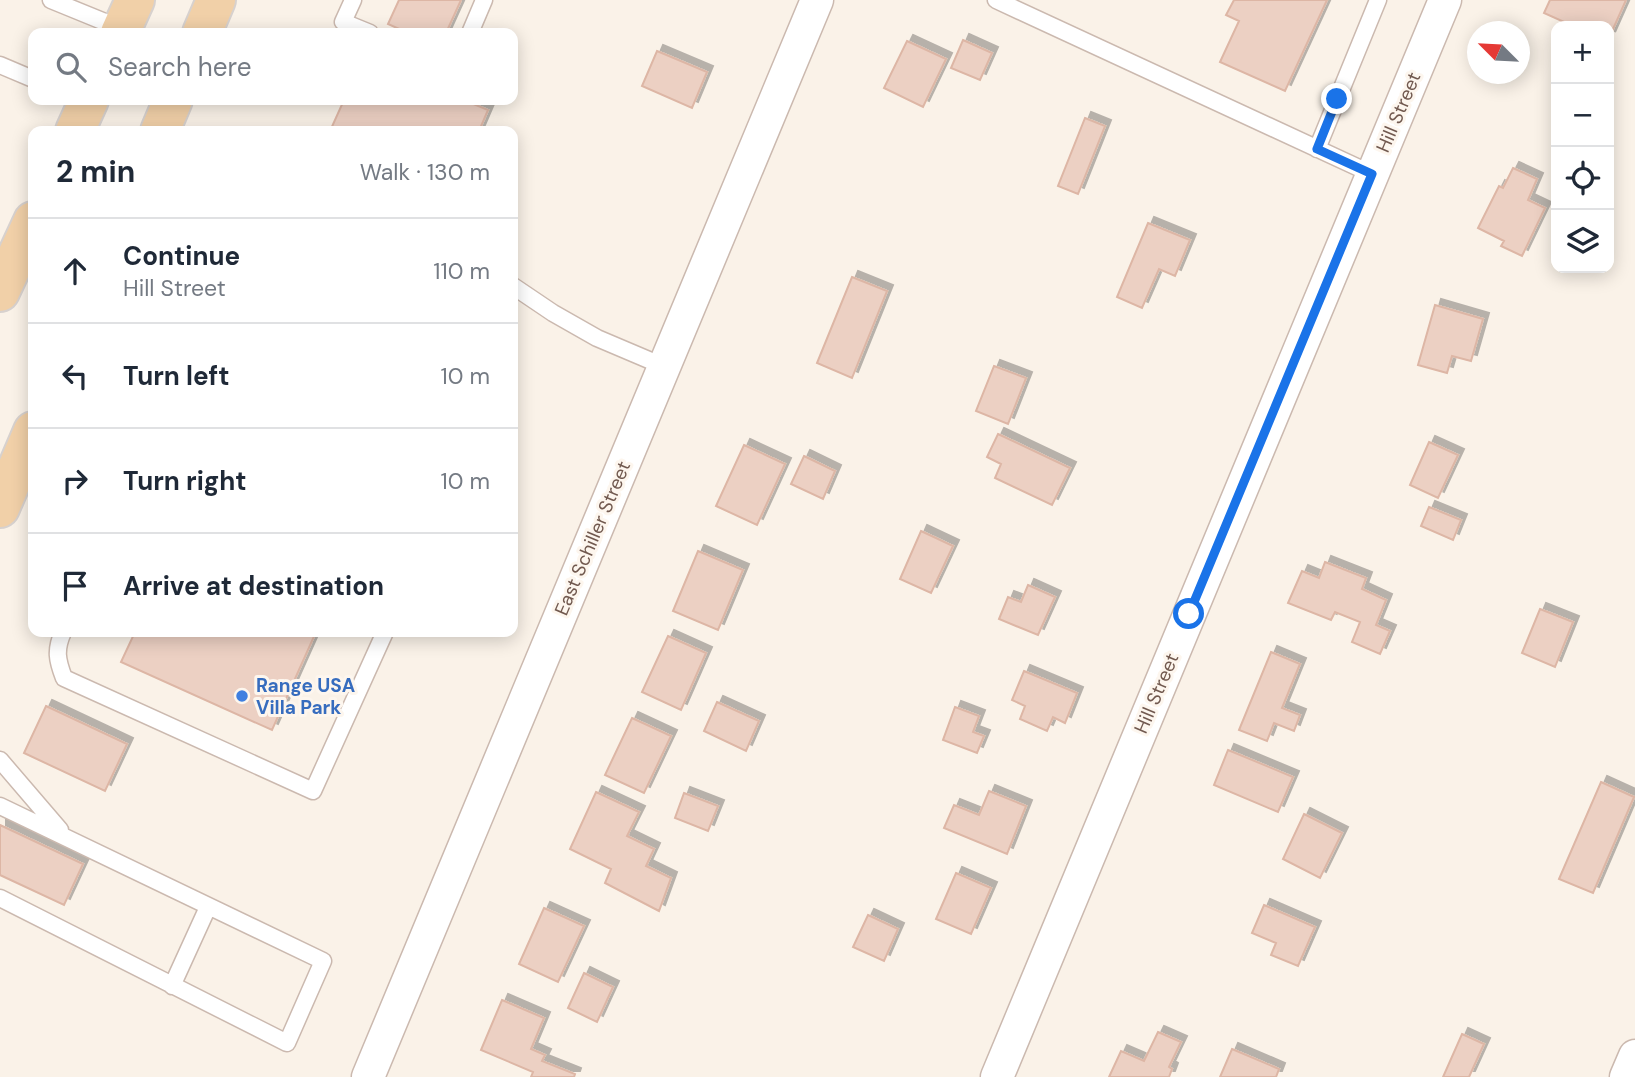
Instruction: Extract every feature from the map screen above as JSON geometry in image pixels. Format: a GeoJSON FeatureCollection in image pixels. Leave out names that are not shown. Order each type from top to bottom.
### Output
{"type":"FeatureCollection","features":[{"type":"Feature","properties":{"kind":"main road"},"geometry":{"type":"LineString","coordinates":[[204,28],[216,0]]}},
{"type":"Feature","properties":{"kind":"main road"},"geometry":{"type":"LineString","coordinates":[[162,126],[171,105]]}},
{"type":"Feature","properties":{"kind":"main road"},"geometry":{"type":"LineString","coordinates":[[0,292],[28,231]]}},
{"type":"Feature","properties":{"kind":"main road"},"geometry":{"type":"LineString","coordinates":[[0,508],[28,443]]}},
{"type":"Feature","properties":{"kind":"street","name":"East Schiller Street"},"geometry":{"type":"LineString","coordinates":[[368,1077],[817,0]]}},
{"type":"Feature","properties":{"kind":"street","name":"Hill Street"},"geometry":{"type":"LineString","coordinates":[[997,1077],[1445,0]]}},
{"type":"Feature","properties":{"kind":"street"},"geometry":{"type":"LineString","coordinates":[[1626,1077],[1635,1056]]}},
{"type":"Feature","properties":{"kind":"lane"},"geometry":{"type":"LineString","coordinates":[[51,0],[126,21]]}},
{"type":"Feature","properties":{"kind":"lane"},"geometry":{"type":"LineString","coordinates":[[353,0],[344,22],[358,28]]}},
{"type":"Feature","properties":{"kind":"lane"},"geometry":{"type":"LineString","coordinates":[[472,28],[484,0]]}},
{"type":"Feature","properties":{"kind":"lane"},"geometry":{"type":"LineString","coordinates":[[996,0],[1372,174]]}},
{"type":"Feature","properties":{"kind":"lane"},"geometry":{"type":"LineString","coordinates":[[1317,149],[1378,0]]}},
{"type":"Feature","properties":{"kind":"lane"},"geometry":{"type":"LineString","coordinates":[[0,65],[28,77]]}},
{"type":"Feature","properties":{"kind":"lane"},"geometry":{"type":"LineString","coordinates":[[518,289],[597,338],[663,366]]}},
{"type":"Feature","properties":{"kind":"lane"},"geometry":{"type":"LineString","coordinates":[[61,637],[57,645],[57,660],[64,678],[313,791],[383,637]]}},
{"type":"Feature","properties":{"kind":"lane"},"geometry":{"type":"LineString","coordinates":[[0,760],[64,835]]}},
{"type":"Feature","properties":{"kind":"lane"},"geometry":{"type":"LineString","coordinates":[[0,806],[323,961],[286,1043],[0,898]]}},
{"type":"Feature","properties":{"kind":"lane"},"geometry":{"type":"LineString","coordinates":[[172,986],[208,906]]}},
{"type":"Feature","properties":{"kind":"building"},"geometry":{"type":"Polygon","coordinates":[[[399,0],[461,0],[448,28],[397,28],[388,24],[399,0]]]}},
{"type":"Feature","properties":{"kind":"building"},"geometry":{"type":"Polygon","coordinates":[[[1234,0],[1327,0],[1285,91],[1220,62],[1239,21],[1226,15],[1234,0]]]}},
{"type":"Feature","properties":{"kind":"building"},"geometry":{"type":"Polygon","coordinates":[[[1550,0],[1626,0],[1614,27],[1614,21],[1562,21],[1544,13],[1550,0]]]}},
{"type":"Feature","properties":{"kind":"building"},"geometry":{"type":"Polygon","coordinates":[[[963,40],[992,53],[980,80],[951,68],[963,40]]]}},
{"type":"Feature","properties":{"kind":"building"},"geometry":{"type":"Polygon","coordinates":[[[907,41],[946,59],[923,107],[884,88],[907,41]]]}},
{"type":"Feature","properties":{"kind":"building"},"geometry":{"type":"Polygon","coordinates":[[[657,51],[707,72],[692,108],[642,86],[657,51]]]}},
{"type":"Feature","properties":{"kind":"building"},"geometry":{"type":"Polygon","coordinates":[[[342,105],[476,105],[488,110],[481,126],[332,126],[342,105]]]}},
{"type":"Feature","properties":{"kind":"building"},"geometry":{"type":"Polygon","coordinates":[[[1085,118],[1105,126],[1078,194],[1058,186],[1085,118]]]}},
{"type":"Feature","properties":{"kind":"building"},"geometry":{"type":"Polygon","coordinates":[[[1513,168],[1537,179],[1528,200],[1545,208],[1522,256],[1501,246],[1504,241],[1478,228],[1499,186],[1503,188],[1513,168]]]}},
{"type":"Feature","properties":{"kind":"building"},"geometry":{"type":"Polygon","coordinates":[[[1148,223],[1190,240],[1175,276],[1159,269],[1142,308],[1117,297],[1148,223]]]}},
{"type":"Feature","properties":{"kind":"building"},"geometry":{"type":"Polygon","coordinates":[[[852,277],[887,291],[852,378],[817,363],[852,277]]]}},
{"type":"Feature","properties":{"kind":"building"},"geometry":{"type":"Polygon","coordinates":[[[1435,305],[1483,319],[1471,361],[1452,356],[1447,373],[1418,365],[1435,305]]]}},
{"type":"Feature","properties":{"kind":"building"},"geometry":{"type":"Polygon","coordinates":[[[994,366],[1026,378],[1008,424],[976,411],[994,366]]]}},
{"type":"Feature","properties":{"kind":"building"},"geometry":{"type":"Polygon","coordinates":[[[998,434],[1070,468],[1052,505],[995,478],[1001,464],[987,457],[998,434]]]}},
{"type":"Feature","properties":{"kind":"building"},"geometry":{"type":"Polygon","coordinates":[[[1429,442],[1458,455],[1438,498],[1410,485],[1429,442]]]}},
{"type":"Feature","properties":{"kind":"building"},"geometry":{"type":"Polygon","coordinates":[[[744,445],[785,464],[757,525],[716,506],[744,445]]]}},
{"type":"Feature","properties":{"kind":"building"},"geometry":{"type":"Polygon","coordinates":[[[804,456],[835,471],[823,499],[791,484],[804,456]]]}},
{"type":"Feature","properties":{"kind":"building"},"geometry":{"type":"Polygon","coordinates":[[[1429,507],[1461,520],[1453,540],[1421,526],[1429,507]]]}},
{"type":"Feature","properties":{"kind":"building"},"geometry":{"type":"Polygon","coordinates":[[[921,531],[953,546],[931,593],[900,579],[921,531]]]}},
{"type":"Feature","properties":{"kind":"building"},"geometry":{"type":"Polygon","coordinates":[[[698,551],[743,570],[718,630],[673,611],[698,551]]]}},
{"type":"Feature","properties":{"kind":"building"},"geometry":{"type":"Polygon","coordinates":[[[1325,562],[1366,578],[1362,589],[1386,600],[1376,625],[1390,631],[1380,654],[1352,642],[1360,622],[1335,612],[1331,620],[1288,603],[1302,571],[1319,578],[1325,562]]]}},
{"type":"Feature","properties":{"kind":"building"},"geometry":{"type":"Polygon","coordinates":[[[1028,585],[1055,597],[1038,635],[999,619],[1008,597],[1021,602],[1028,585]]]}},
{"type":"Feature","properties":{"kind":"building"},"geometry":{"type":"Polygon","coordinates":[[[1540,609],[1573,622],[1555,667],[1522,653],[1540,609]]]}},
{"type":"Feature","properties":{"kind":"building"},"geometry":{"type":"Polygon","coordinates":[[[668,636],[706,653],[681,710],[642,692],[668,636]]]}},
{"type":"Feature","properties":{"kind":"building","name":"Range USA Villa Park"},"geometry":{"type":"Polygon","coordinates":[[[133,637],[314,637],[272,730],[121,662],[133,637]]]}},
{"type":"Feature","properties":{"kind":"building"},"geometry":{"type":"Polygon","coordinates":[[[1271,652],[1300,664],[1282,708],[1300,715],[1294,731],[1274,723],[1267,741],[1239,730],[1271,652]]]}},
{"type":"Feature","properties":{"kind":"building"},"geometry":{"type":"Polygon","coordinates":[[[1024,671],[1077,693],[1065,723],[1053,717],[1047,731],[1020,719],[1025,706],[1012,700],[1024,671]]]}},
{"type":"Feature","properties":{"kind":"building"},"geometry":{"type":"Polygon","coordinates":[[[717,702],[759,721],[746,751],[704,731],[717,702]]]}},
{"type":"Feature","properties":{"kind":"building"},"geometry":{"type":"Polygon","coordinates":[[[46,706],[127,744],[105,791],[24,753],[46,706]]]}},
{"type":"Feature","properties":{"kind":"building"},"geometry":{"type":"Polygon","coordinates":[[[955,707],[979,716],[973,732],[984,736],[977,753],[943,740],[955,707]]]}},
{"type":"Feature","properties":{"kind":"building"},"geometry":{"type":"Polygon","coordinates":[[[632,718],[671,736],[644,793],[605,775],[632,718]]]}},
{"type":"Feature","properties":{"kind":"building"},"geometry":{"type":"Polygon","coordinates":[[[1228,750],[1293,777],[1278,812],[1214,785],[1228,750]]]}},
{"type":"Feature","properties":{"kind":"building"},"geometry":{"type":"Polygon","coordinates":[[[1601,782],[1634,797],[1593,893],[1559,879],[1601,782]]]}},
{"type":"Feature","properties":{"kind":"building"},"geometry":{"type":"Polygon","coordinates":[[[989,791],[1026,806],[1007,854],[944,828],[954,805],[979,815],[989,791]]]}},
{"type":"Feature","properties":{"kind":"building"},"geometry":{"type":"Polygon","coordinates":[[[596,792],[639,812],[627,836],[654,849],[646,866],[671,878],[659,911],[605,883],[611,869],[570,849],[596,792]]]}},
{"type":"Feature","properties":{"kind":"building"},"geometry":{"type":"Polygon","coordinates":[[[684,793],[718,806],[708,831],[675,818],[684,793]]]}},
{"type":"Feature","properties":{"kind":"building"},"geometry":{"type":"Polygon","coordinates":[[[1304,814],[1342,833],[1320,878],[1283,859],[1304,814]]]}},
{"type":"Feature","properties":{"kind":"building"},"geometry":{"type":"Polygon","coordinates":[[[0,825],[83,864],[64,905],[0,875],[0,825]]]}},
{"type":"Feature","properties":{"kind":"building"},"geometry":{"type":"Polygon","coordinates":[[[956,873],[991,888],[971,934],[936,919],[956,873]]]}},
{"type":"Feature","properties":{"kind":"building"},"geometry":{"type":"Polygon","coordinates":[[[1264,905],[1315,927],[1298,966],[1271,955],[1276,943],[1252,933],[1264,905]]]}},
{"type":"Feature","properties":{"kind":"building"},"geometry":{"type":"Polygon","coordinates":[[[544,908],[584,926],[558,982],[519,964],[544,908]]]}},
{"type":"Feature","properties":{"kind":"building"},"geometry":{"type":"Polygon","coordinates":[[[868,915],[898,929],[884,961],[853,947],[868,915]]]}},
{"type":"Feature","properties":{"kind":"building"},"geometry":{"type":"Polygon","coordinates":[[[584,973],[613,987],[597,1022],[568,1008],[584,973]]]}},
{"type":"Feature","properties":{"kind":"building"},"geometry":{"type":"Polygon","coordinates":[[[502,1000],[544,1018],[531,1049],[545,1055],[542,1061],[575,1074],[574,1077],[531,1077],[533,1072],[481,1050],[502,1000]]]}},
{"type":"Feature","properties":{"kind":"building"},"geometry":{"type":"Polygon","coordinates":[[[1158,1032],[1181,1042],[1169,1067],[1172,1069],[1169,1077],[1109,1077],[1121,1051],[1144,1061],[1158,1032]]]}},
{"type":"Feature","properties":{"kind":"building"},"geometry":{"type":"Polygon","coordinates":[[[1462,1034],[1484,1044],[1469,1077],[1443,1077],[1462,1034]]]}},
{"type":"Feature","properties":{"kind":"building"},"geometry":{"type":"Polygon","coordinates":[[[1232,1049],[1279,1069],[1276,1077],[1220,1077],[1232,1049]]]}},
{"type":"Feature","properties":{"kind":"place","name":"Range USA Villa Park"},"geometry":{"type":"Point","coordinates":[242,696]}},
{"type":"Feature","properties":{"kind":"route"},"geometry":{"type":"LineString","coordinates":[[1189,614],[1372,174],[1317,149],[1337,99]]}}]}
